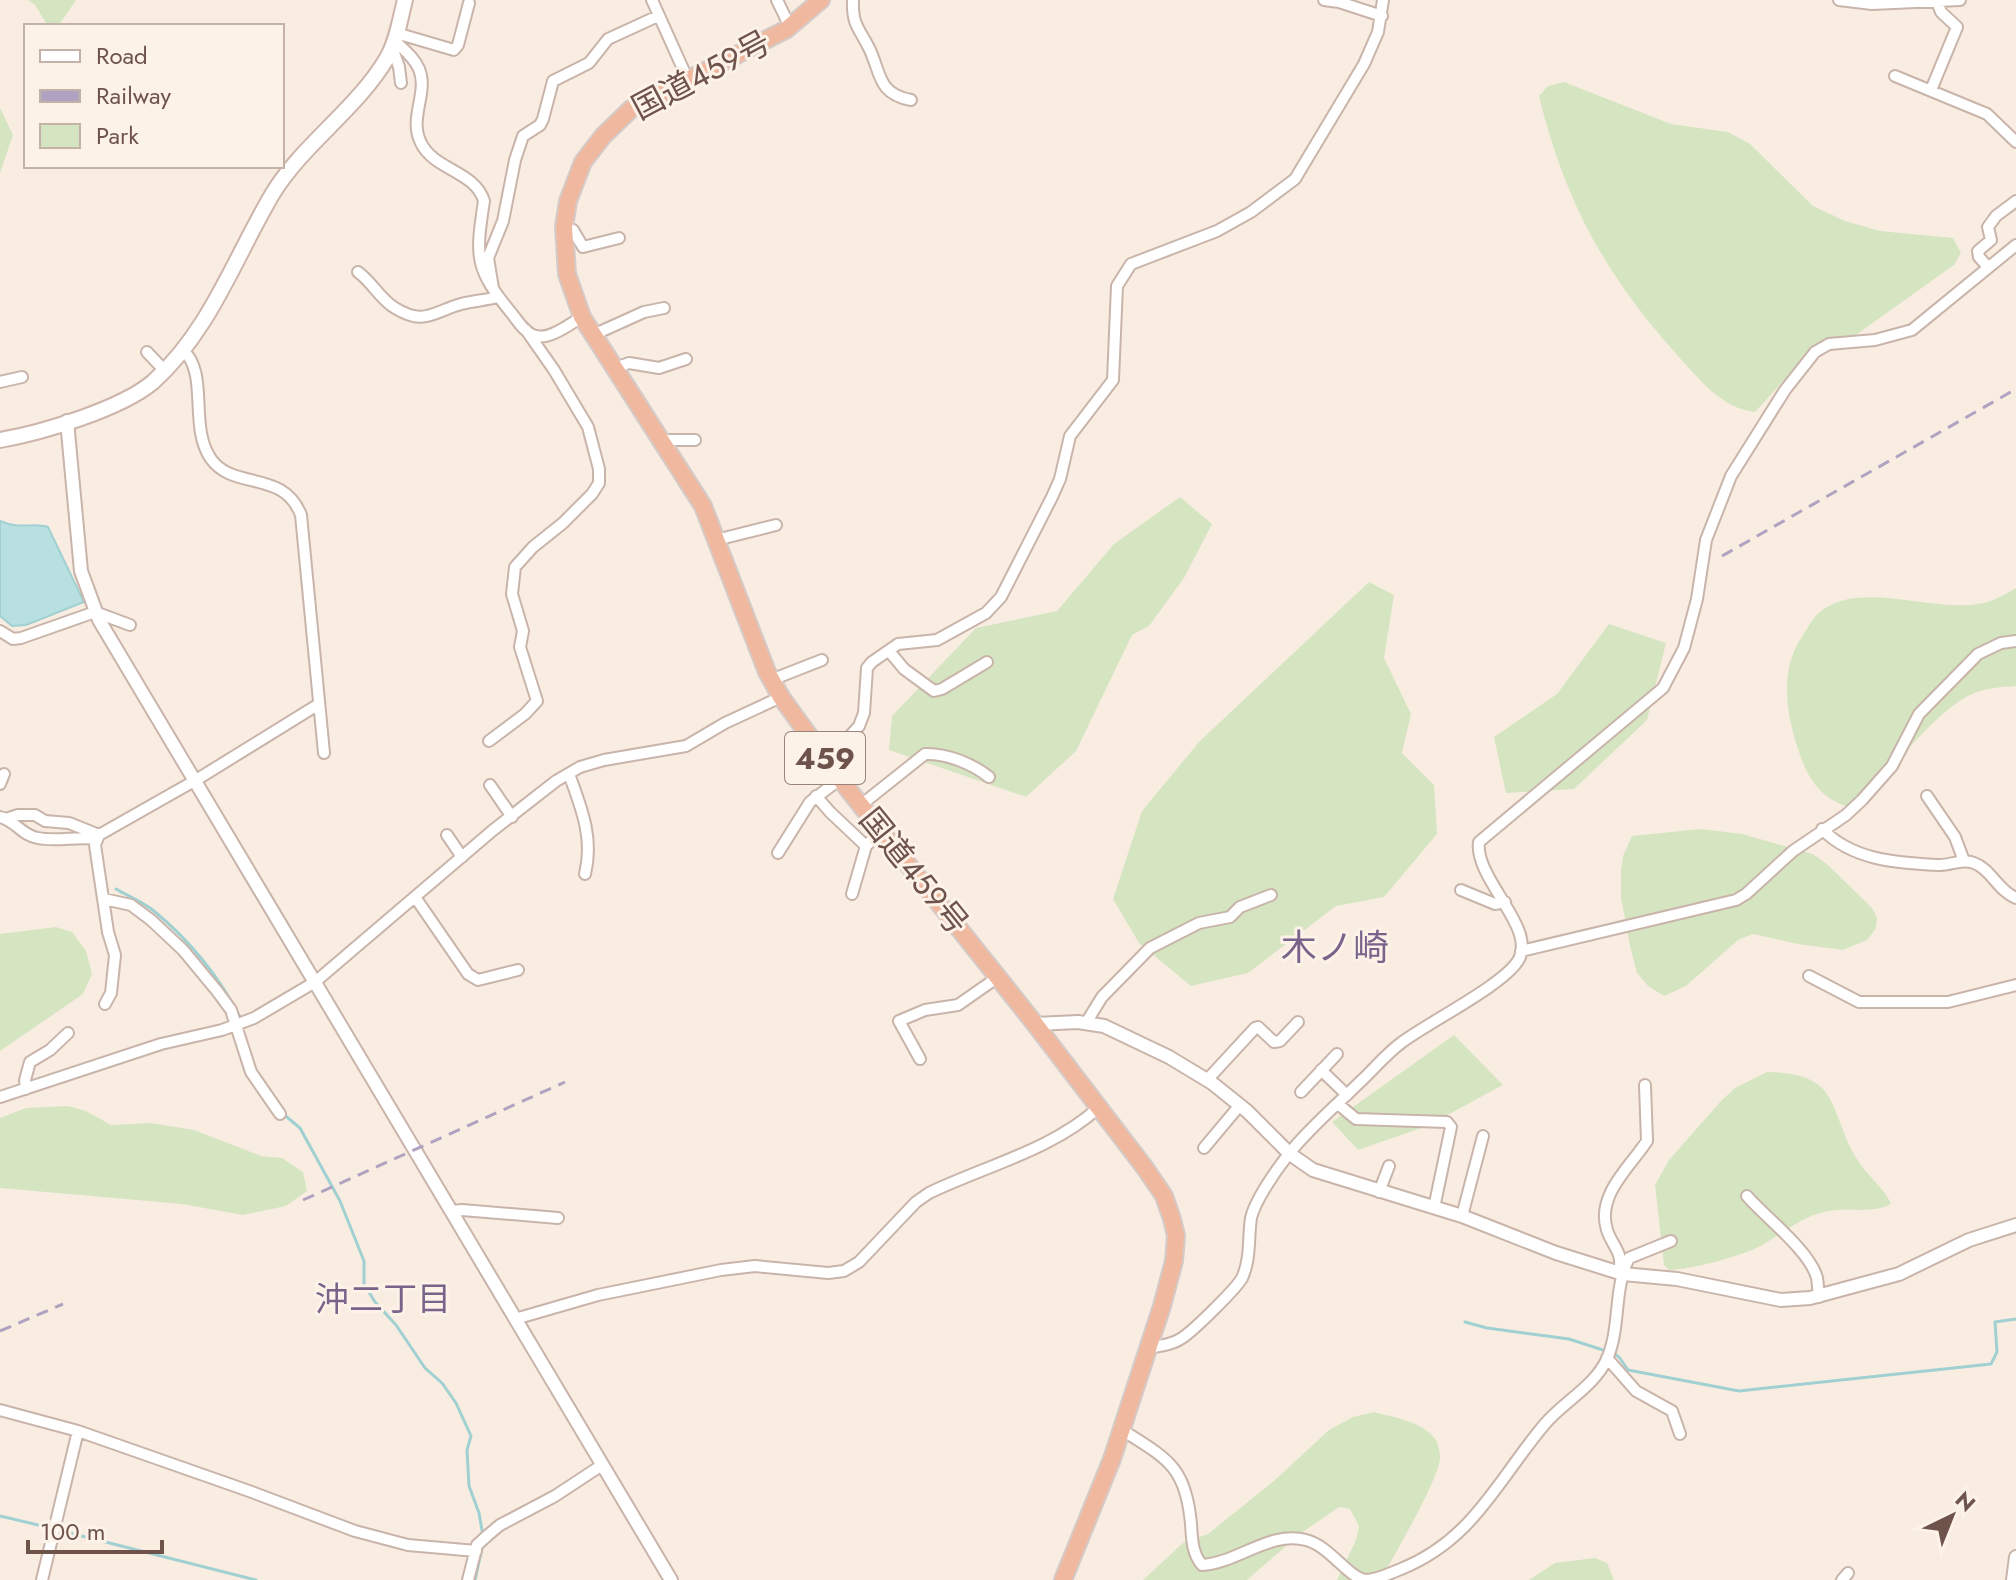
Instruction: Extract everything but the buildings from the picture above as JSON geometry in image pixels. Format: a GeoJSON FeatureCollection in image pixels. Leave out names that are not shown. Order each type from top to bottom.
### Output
{"type":"FeatureCollection","features":[{"type":"Feature","properties":{"kind":"highway","name":"国道459号"},"geometry":{"type":"LineString","coordinates":[[821,0],[790,27],[631,109],[603,136],[578,171],[568,201],[564,227],[567,274],[582,317],[703,506],[771,680],[781,697],[840,779],[1035,1024],[1164,1196],[1176,1236],[1170,1277],[1122,1430],[1063,1580]]}},
{"type":"Feature","properties":{"kind":"main road"},"geometry":{"type":"LineString","coordinates":[[0,440],[67,421],[126,399],[164,370],[219,296],[273,193],[290,169],[377,72],[394,40],[405,0]]}},
{"type":"Feature","properties":{"kind":"street"},"geometry":{"type":"LineString","coordinates":[[652,0],[688,80]]}},
{"type":"Feature","properties":{"kind":"street"},"geometry":{"type":"LineString","coordinates":[[777,0],[790,27]]}},
{"type":"Feature","properties":{"kind":"street"},"geometry":{"type":"LineString","coordinates":[[853,0],[853,22],[870,49],[880,80],[895,96],[911,100]]}},
{"type":"Feature","properties":{"kind":"street"},"geometry":{"type":"LineString","coordinates":[[1324,0],[1382,16]]}},
{"type":"Feature","properties":{"kind":"street"},"geometry":{"type":"LineString","coordinates":[[830,765],[859,726],[864,713],[867,668],[898,644],[937,640],[986,613],[995,606],[1009,584],[1060,479],[1070,436],[1113,380],[1117,286],[1123,272],[1131,264],[1217,231],[1250,213],[1295,179],[1364,64],[1378,32],[1383,0]]}},
{"type":"Feature","properties":{"kind":"street"},"geometry":{"type":"LineString","coordinates":[[1839,0],[1872,4],[1960,0]]}},
{"type":"Feature","properties":{"kind":"street"},"geometry":{"type":"LineString","coordinates":[[1931,90],[1957,27],[1941,12],[1937,2]]}},
{"type":"Feature","properties":{"kind":"street"},"geometry":{"type":"LineString","coordinates":[[394,40],[454,50],[469,3]]}},
{"type":"Feature","properties":{"kind":"street"},"geometry":{"type":"LineString","coordinates":[[496,294],[488,258],[503,221],[523,136],[540,125],[553,81],[589,63],[608,39],[658,16]]}},
{"type":"Feature","properties":{"kind":"street"},"geometry":{"type":"LineString","coordinates":[[394,40],[401,83]]}},
{"type":"Feature","properties":{"kind":"street"},"geometry":{"type":"LineString","coordinates":[[394,40],[413,59],[422,79],[416,122],[420,142],[435,160],[470,181],[482,194],[484,201],[478,260],[496,294],[554,370],[588,427],[595,447],[599,477],[592,494],[515,567],[512,594],[523,631],[520,647],[537,701],[489,741]]}},
{"type":"Feature","properties":{"kind":"street"},"geometry":{"type":"LineString","coordinates":[[1895,76],[1987,114],[2016,142]]}},
{"type":"Feature","properties":{"kind":"street"},"geometry":{"type":"LineString","coordinates":[[1988,267],[1978,251],[1991,240],[1988,227],[1996,216],[2016,201]]}},
{"type":"Feature","properties":{"kind":"street"},"geometry":{"type":"LineString","coordinates":[[564,227],[573,230],[583,247],[619,238]]}},
{"type":"Feature","properties":{"kind":"street"},"geometry":{"type":"LineString","coordinates":[[1147,1348],[1184,1337],[1242,1278],[1253,1212],[1289,1153],[1398,1045],[1499,980],[1516,964],[1521,951],[1520,935],[1505,902],[1480,863],[1479,842],[1663,688],[1684,648],[1690,629],[1706,540],[1718,505],[1751,441],[1785,390],[1815,352],[1829,344],[1854,343],[1912,330],[2016,245]]}},
{"type":"Feature","properties":{"kind":"street"},"geometry":{"type":"LineString","coordinates":[[358,272],[392,307],[424,318],[496,294]]}},
{"type":"Feature","properties":{"kind":"street"},"geometry":{"type":"LineString","coordinates":[[593,335],[644,312],[664,308]]}},
{"type":"Feature","properties":{"kind":"street"},"geometry":{"type":"LineString","coordinates":[[526,330],[536,336],[547,336],[582,317]]}},
{"type":"Feature","properties":{"kind":"street"},"geometry":{"type":"LineString","coordinates":[[182,349],[191,357],[195,368],[198,418],[211,459],[230,473],[278,486],[294,501],[301,515],[324,753]]}},
{"type":"Feature","properties":{"kind":"street"},"geometry":{"type":"LineString","coordinates":[[147,352],[164,370]]}},
{"type":"Feature","properties":{"kind":"street"},"geometry":{"type":"LineString","coordinates":[[615,368],[629,363],[659,368],[686,359]]}},
{"type":"Feature","properties":{"kind":"street"},"geometry":{"type":"LineString","coordinates":[[0,382],[22,377]]}},
{"type":"Feature","properties":{"kind":"street"},"geometry":{"type":"LineString","coordinates":[[67,421],[81,571],[95,612],[671,1580]]}},
{"type":"Feature","properties":{"kind":"street"},"geometry":{"type":"LineString","coordinates":[[662,440],[695,440]]}},
{"type":"Feature","properties":{"kind":"street"},"geometry":{"type":"LineString","coordinates":[[716,540],[776,525]]}},
{"type":"Feature","properties":{"kind":"street"},"geometry":{"type":"LineString","coordinates":[[0,631],[13,639],[21,638],[95,612],[130,625]]}},
{"type":"Feature","properties":{"kind":"street"},"geometry":{"type":"LineString","coordinates":[[1521,951],[1736,900],[1822,829],[1846,815],[1892,766],[1919,714],[1978,654],[2001,643],[2016,641]]}},
{"type":"Feature","properties":{"kind":"street"},"geometry":{"type":"LineString","coordinates":[[889,651],[904,669],[934,691],[987,662]]}},
{"type":"Feature","properties":{"kind":"street"},"geometry":{"type":"LineString","coordinates":[[771,680],[822,660]]}},
{"type":"Feature","properties":{"kind":"street"},"geometry":{"type":"LineString","coordinates":[[0,1097],[161,1044],[235,1026],[254,1018],[315,982],[462,857],[580,767],[627,754],[660,752],[686,746],[725,723],[781,697]]}},
{"type":"Feature","properties":{"kind":"street"},"geometry":{"type":"LineString","coordinates":[[3,818],[27,836],[98,837],[319,704]]}},
{"type":"Feature","properties":{"kind":"street"},"geometry":{"type":"LineString","coordinates":[[861,805],[925,754],[961,762],[989,777]]}},
{"type":"Feature","properties":{"kind":"street"},"geometry":{"type":"LineString","coordinates":[[569,774],[587,823],[589,848],[585,874]]}},
{"type":"Feature","properties":{"kind":"street"},"geometry":{"type":"LineString","coordinates":[[778,853],[797,820],[816,796],[840,779]]}},
{"type":"Feature","properties":{"kind":"street"},"geometry":{"type":"LineString","coordinates":[[490,785],[512,817]]}},
{"type":"Feature","properties":{"kind":"street"},"geometry":{"type":"LineString","coordinates":[[816,796],[866,846]]}},
{"type":"Feature","properties":{"kind":"street"},"geometry":{"type":"LineString","coordinates":[[1927,796],[1955,837],[1964,861]]}},
{"type":"Feature","properties":{"kind":"street"},"geometry":{"type":"LineString","coordinates":[[3,818],[35,815],[45,821],[69,823],[98,837]]}},
{"type":"Feature","properties":{"kind":"street"},"geometry":{"type":"LineString","coordinates":[[1822,829],[1845,849],[1874,858],[1940,866],[1964,861],[1977,864],[2007,894],[2016,898]]}},
{"type":"Feature","properties":{"kind":"street"},"geometry":{"type":"LineString","coordinates":[[852,894],[866,846],[881,831]]}},
{"type":"Feature","properties":{"kind":"street"},"geometry":{"type":"LineString","coordinates":[[447,835],[462,857]]}},
{"type":"Feature","properties":{"kind":"street"},"geometry":{"type":"LineString","coordinates":[[98,837],[108,932],[115,955],[111,993],[105,1004]]}},
{"type":"Feature","properties":{"kind":"street"},"geometry":{"type":"LineString","coordinates":[[1461,890],[1495,904],[1505,902]]}},
{"type":"Feature","properties":{"kind":"street"},"geometry":{"type":"LineString","coordinates":[[1086,1023],[1102,997],[1150,948],[1199,923],[1230,917],[1240,907],[1271,895]]}},
{"type":"Feature","properties":{"kind":"street"},"geometry":{"type":"LineString","coordinates":[[415,897],[468,974],[478,980],[518,970]]}},
{"type":"Feature","properties":{"kind":"street"},"geometry":{"type":"LineString","coordinates":[[104,899],[131,905],[151,920],[183,950],[217,991],[231,1010],[251,1072],[280,1114]]}},
{"type":"Feature","properties":{"kind":"street"},"geometry":{"type":"LineString","coordinates":[[1809,976],[1859,1002],[1948,1002],[2016,985]]}},
{"type":"Feature","properties":{"kind":"street"},"geometry":{"type":"LineString","coordinates":[[920,1059],[899,1021],[925,1010],[958,1005],[998,977]]}},
{"type":"Feature","properties":{"kind":"street"},"geometry":{"type":"LineString","coordinates":[[1207,1080],[1255,1028],[1258,1027],[1274,1042],[1280,1041],[1298,1022]]}},
{"type":"Feature","properties":{"kind":"street"},"geometry":{"type":"LineString","coordinates":[[1035,1024],[1086,1023],[1104,1026],[1169,1057],[1207,1080],[1240,1105],[1289,1153],[1313,1170],[1462,1216],[1556,1253],[1621,1274],[1677,1279],[1781,1300],[1819,1297],[1899,1274],[1969,1240],[2016,1225]]}},
{"type":"Feature","properties":{"kind":"street"},"geometry":{"type":"LineString","coordinates":[[26,1089],[30,1062],[50,1050],[68,1033]]}},
{"type":"Feature","properties":{"kind":"street"},"geometry":{"type":"LineString","coordinates":[[1301,1092],[1337,1054]]}},
{"type":"Feature","properties":{"kind":"street"},"geometry":{"type":"LineString","coordinates":[[1321,1070],[1347,1095]]}},
{"type":"Feature","properties":{"kind":"street"},"geometry":{"type":"LineString","coordinates":[[1122,1430],[1154,1450],[1176,1470],[1184,1483],[1193,1546],[1202,1565],[1223,1562],[1278,1539],[1291,1537],[1318,1544],[1348,1571],[1364,1580],[1383,1577],[1421,1562],[1462,1532],[1546,1423],[1586,1386],[1607,1358],[1622,1261],[1608,1233],[1604,1212],[1626,1168],[1647,1141],[1645,1085]]}},
{"type":"Feature","properties":{"kind":"street"},"geometry":{"type":"LineString","coordinates":[[1338,1104],[1356,1119],[1447,1122],[1451,1127],[1434,1208]]}},
{"type":"Feature","properties":{"kind":"street"},"geometry":{"type":"LineString","coordinates":[[1204,1148],[1240,1105]]}},
{"type":"Feature","properties":{"kind":"street"},"geometry":{"type":"LineString","coordinates":[[515,1319],[598,1295],[721,1270],[755,1266],[828,1273],[844,1271],[859,1262],[916,1202],[929,1193],[1073,1128],[1098,1108]]}},
{"type":"Feature","properties":{"kind":"street"},"geometry":{"type":"LineString","coordinates":[[1462,1216],[1483,1136]]}},
{"type":"Feature","properties":{"kind":"street"},"geometry":{"type":"LineString","coordinates":[[1379,1192],[1389,1166]]}},
{"type":"Feature","properties":{"kind":"street"},"geometry":{"type":"LineString","coordinates":[[1747,1196],[1781,1229],[1811,1266],[1816,1275],[1819,1297]]}},
{"type":"Feature","properties":{"kind":"street"},"geometry":{"type":"LineString","coordinates":[[452,1211],[558,1218]]}},
{"type":"Feature","properties":{"kind":"street"},"geometry":{"type":"LineString","coordinates":[[1621,1274],[1633,1255],[1671,1241]]}},
{"type":"Feature","properties":{"kind":"street"},"geometry":{"type":"LineString","coordinates":[[1607,1358],[1636,1391],[1672,1411],[1680,1434]]}},
{"type":"Feature","properties":{"kind":"street"},"geometry":{"type":"LineString","coordinates":[[0,1410],[78,1431],[355,1531],[408,1545],[476,1551]]}},
{"type":"Feature","properties":{"kind":"street"},"geometry":{"type":"LineString","coordinates":[[42,1580],[78,1431]]}},
{"type":"Feature","properties":{"kind":"street"},"geometry":{"type":"LineString","coordinates":[[468,1580],[477,1545],[500,1525],[555,1496],[602,1465]]}},
{"type":"Feature","properties":{"kind":"street"},"geometry":{"type":"LineString","coordinates":[[2013,1580],[2016,1557]]}},
{"type":"Feature","properties":{"kind":"green space"},"geometry":{"type":"Polygon","coordinates":[[[28,0],[76,0],[60,24],[46,23],[35,5],[28,0]]]}},
{"type":"Feature","properties":{"kind":"green space"},"geometry":{"type":"Polygon","coordinates":[[[1564,82],[1671,124],[1728,132],[1750,144],[1813,206],[1845,221],[1880,231],[1953,238],[1961,253],[1954,265],[1846,342],[1787,377],[1755,412],[1732,405],[1703,383],[1652,326],[1609,267],[1591,236],[1562,170],[1539,96],[1548,86],[1564,82]]]}},
{"type":"Feature","properties":{"kind":"green space"},"geometry":{"type":"Polygon","coordinates":[[[0,108],[13,135],[0,173],[0,108]]]}},
{"type":"Feature","properties":{"kind":"green space"},"geometry":{"type":"Polygon","coordinates":[[[1180,497],[1212,524],[1184,578],[1149,626],[1132,635],[1076,751],[1026,797],[889,750],[892,716],[976,628],[1057,611],[1114,544],[1180,497]]]}},
{"type":"Feature","properties":{"kind":"green space"},"geometry":{"type":"Polygon","coordinates":[[[1369,582],[1394,595],[1384,658],[1411,714],[1402,753],[1434,785],[1437,834],[1384,897],[1336,906],[1248,973],[1191,986],[1139,943],[1113,899],[1142,811],[1199,742],[1369,582]]]}},
{"type":"Feature","properties":{"kind":"green space"},"geometry":{"type":"Polygon","coordinates":[[[2016,588],[2016,686],[1980,691],[1954,705],[1924,732],[1855,809],[1834,801],[1819,789],[1807,772],[1799,752],[1787,695],[1793,653],[1818,614],[1838,602],[1857,598],[1964,605],[1991,601],[2016,588]]]}},
{"type":"Feature","properties":{"kind":"green space"},"geometry":{"type":"Polygon","coordinates":[[[1609,624],[1666,643],[1647,720],[1574,789],[1506,793],[1494,737],[1557,694],[1609,624]]]}},
{"type":"Feature","properties":{"kind":"green space"},"geometry":{"type":"Polygon","coordinates":[[[1701,829],[1742,834],[1813,854],[1872,908],[1877,918],[1876,928],[1867,940],[1843,950],[1753,934],[1738,940],[1686,986],[1664,996],[1648,986],[1637,973],[1621,897],[1623,856],[1632,836],[1701,829]]]}},
{"type":"Feature","properties":{"kind":"green space"},"geometry":{"type":"Polygon","coordinates":[[[56,927],[72,932],[86,951],[92,974],[83,994],[0,1051],[0,934],[56,927]]]}},
{"type":"Feature","properties":{"kind":"green space"},"geometry":{"type":"Polygon","coordinates":[[[1454,1035],[1503,1085],[1427,1126],[1358,1150],[1332,1122],[1454,1035]]]}},
{"type":"Feature","properties":{"kind":"green space"},"geometry":{"type":"Polygon","coordinates":[[[1767,1072],[1791,1074],[1821,1087],[1835,1109],[1857,1159],[1891,1204],[1875,1209],[1832,1210],[1816,1214],[1745,1253],[1703,1265],[1669,1270],[1664,1265],[1655,1185],[1669,1160],[1721,1101],[1735,1088],[1767,1072]]]}},
{"type":"Feature","properties":{"kind":"green space"},"geometry":{"type":"Polygon","coordinates":[[[68,1106],[86,1111],[111,1125],[151,1123],[194,1130],[261,1156],[282,1158],[303,1172],[307,1191],[286,1206],[243,1215],[182,1204],[0,1188],[0,1118],[26,1108],[68,1106]]]}},
{"type":"Feature","properties":{"kind":"green space"},"geometry":{"type":"Polygon","coordinates":[[[1374,1412],[1408,1421],[1424,1429],[1436,1440],[1440,1457],[1424,1499],[1381,1580],[1337,1580],[1356,1540],[1359,1526],[1350,1509],[1339,1507],[1300,1534],[1247,1580],[1143,1580],[1183,1543],[1208,1534],[1275,1480],[1329,1430],[1353,1417],[1374,1412]]]}},
{"type":"Feature","properties":{"kind":"green space"},"geometry":{"type":"Polygon","coordinates":[[[1595,1558],[1607,1563],[1614,1580],[1529,1580],[1555,1563],[1595,1558]]]}},
{"type":"Feature","properties":{"kind":"water"},"geometry":{"type":"Polygon","coordinates":[[[0,521],[48,527],[84,602],[26,625],[12,626],[0,616],[0,521]]]}},
{"type":"Feature","properties":{"kind":"waterway"},"geometry":{"type":"LineString","coordinates":[[116,889],[150,908],[179,934],[203,960],[241,1019]]}},
{"type":"Feature","properties":{"kind":"waterway"},"geometry":{"type":"LineString","coordinates":[[282,1113],[300,1128],[340,1201],[364,1261],[364,1284],[425,1368],[442,1383],[456,1403],[471,1436],[467,1450],[469,1486],[483,1536]]}},
{"type":"Feature","properties":{"kind":"waterway"},"geometry":{"type":"LineString","coordinates":[[1613,1353],[1628,1370],[1739,1391],[1991,1364],[1997,1352],[1995,1322],[2016,1319]]}},
{"type":"Feature","properties":{"kind":"waterway"},"geometry":{"type":"LineString","coordinates":[[1465,1322],[1569,1339],[1606,1351]]}},
{"type":"Feature","properties":{"kind":"waterway"},"geometry":{"type":"LineString","coordinates":[[0,1516],[51,1528]]}},
{"type":"Feature","properties":{"kind":"waterway"},"geometry":{"type":"LineString","coordinates":[[58,1530],[256,1580]]}},
{"type":"Feature","properties":{"kind":"waterway"},"geometry":{"type":"LineString","coordinates":[[475,1580],[483,1544]]}},
{"type":"Feature","properties":{"kind":"railway"},"geometry":{"type":"LineString","coordinates":[[1722,556],[2016,389]]}},
{"type":"Feature","properties":{"kind":"railway"},"geometry":{"type":"LineString","coordinates":[[303,1200],[565,1082]]}},
{"type":"Feature","properties":{"kind":"railway"},"geometry":{"type":"LineString","coordinates":[[0,1331],[63,1304]]}},
{"type":"Feature","properties":{"kind":"district","name":"木ノ崎"},"geometry":{"type":"Point","coordinates":[1335,947]}},
{"type":"Feature","properties":{"kind":"district","name":"沖二丁目"},"geometry":{"type":"Point","coordinates":[383,1299]}}]}
